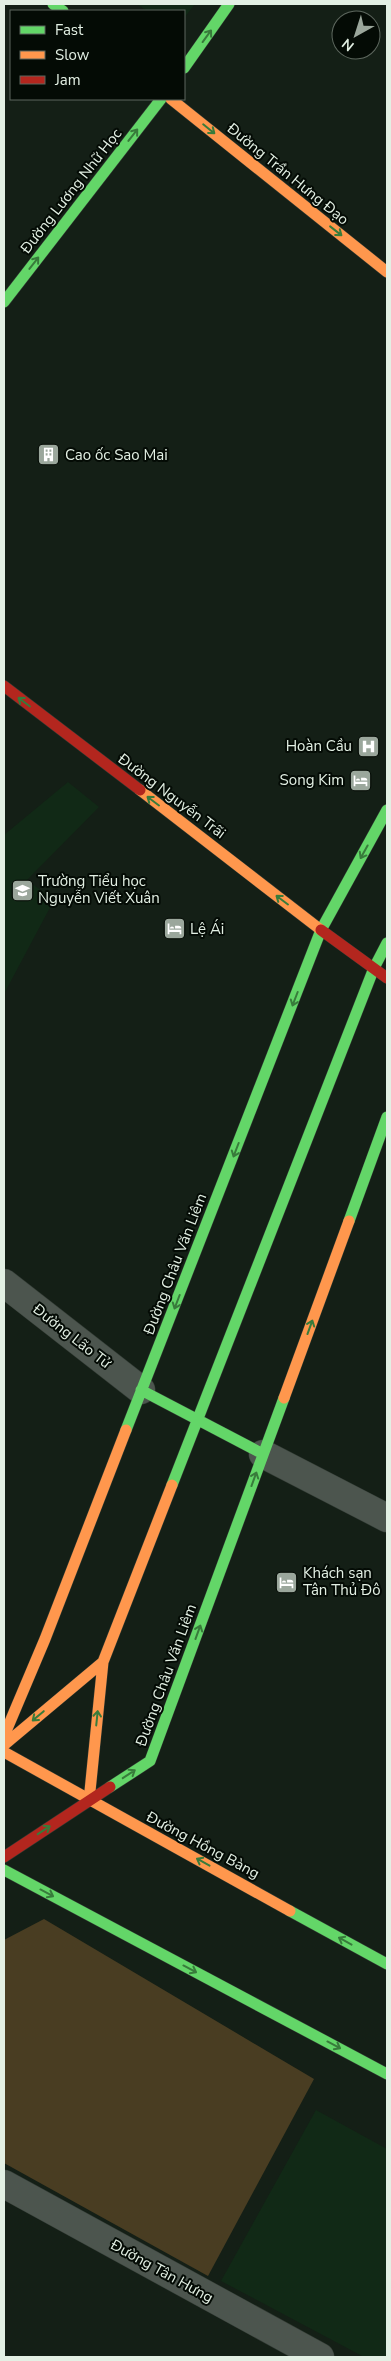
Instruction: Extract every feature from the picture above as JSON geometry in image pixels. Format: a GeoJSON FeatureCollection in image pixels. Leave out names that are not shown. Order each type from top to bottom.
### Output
{"type":"FeatureCollection","features":[{"type":"Feature","properties":{"kind":"main road"},"geometry":{"type":"LineString","coordinates":[[185,67],[229,4]]}},
{"type":"Feature","properties":{"kind":"main road","name":"Đường Lương Nhữ Học"},"geometry":{"type":"LineString","coordinates":[[4,302],[160,100]]}},
{"type":"Feature","properties":{"kind":"main road","name":"Đường Trần Hưng Đạo"},"geometry":{"type":"LineString","coordinates":[[172,100],[387,272]]}},
{"type":"Feature","properties":{"kind":"main road","name":"Đường Nguyễn Trãi"},"geometry":{"type":"LineString","coordinates":[[4,686],[321,930],[387,978]]}},
{"type":"Feature","properties":{"kind":"main road","name":"Đường Châu Văn Liêm"},"geometry":{"type":"LineString","coordinates":[[4,1736],[45,1639],[321,930],[387,810]]}},
{"type":"Feature","properties":{"kind":"main road"},"geometry":{"type":"LineString","coordinates":[[88,1801],[103,1662],[374,968],[387,943]]}},
{"type":"Feature","properties":{"kind":"main road","name":"Đường Châu Văn Liêm"},"geometry":{"type":"LineString","coordinates":[[4,1857],[150,1761],[387,1117]]}},
{"type":"Feature","properties":{"kind":"main road"},"geometry":{"type":"LineString","coordinates":[[141,1390],[263,1454]]}},
{"type":"Feature","properties":{"kind":"main road"},"geometry":{"type":"LineString","coordinates":[[4,1745],[103,1662]]}},
{"type":"Feature","properties":{"kind":"main road","name":"Đường Hồng Bàng"},"geometry":{"type":"LineString","coordinates":[[4,1752],[88,1801],[387,1964]]}},
{"type":"Feature","properties":{"kind":"main road"},"geometry":{"type":"LineString","coordinates":[[4,1870],[387,2074]]}},
{"type":"Feature","properties":{"kind":"street","name":"Đường Lão Tử"},"geometry":{"type":"LineString","coordinates":[[4,1282],[141,1390]]}},
{"type":"Feature","properties":{"kind":"street"},"geometry":{"type":"LineString","coordinates":[[263,1454],[387,1518]]}},
{"type":"Feature","properties":{"kind":"street","name":"Đường Tân Hưng"},"geometry":{"type":"LineString","coordinates":[[4,2184],[320,2357]]}},
{"type":"Feature","properties":{"kind":"shaded area"},"geometry":{"type":"Polygon","coordinates":[[[137,4],[195,4],[185,17],[185,10],[146,10],[137,4]]]}},
{"type":"Feature","properties":{"kind":"shaded area","name":"Trường Tiểu học Nguyễn Viết Xuân"},"geometry":{"type":"Polygon","coordinates":[[[68,782],[99,807],[27,880],[54,900],[4,994],[4,835],[68,782]]]}},
{"type":"Feature","properties":{"kind":"shaded area"},"geometry":{"type":"Polygon","coordinates":[[[44,1919],[314,2079],[208,2276],[4,2163],[4,1940],[44,1919]]]}},
{"type":"Feature","properties":{"kind":"shaded area"},"geometry":{"type":"Polygon","coordinates":[[[316,2110],[387,2149],[387,2357],[364,2357],[221,2281],[316,2110]]]}},
{"type":"Feature","properties":{"kind":"traffic: fast"},"geometry":{"type":"LineString","coordinates":[[53,4],[62,10]]}},
{"type":"Feature","properties":{"kind":"traffic: fast"},"geometry":{"type":"LineString","coordinates":[[185,67],[229,4]]}},
{"type":"Feature","properties":{"kind":"traffic: fast"},"geometry":{"type":"LineString","coordinates":[[4,302],[160,100]]}},
{"type":"Feature","properties":{"kind":"traffic: fast"},"geometry":{"type":"LineString","coordinates":[[126,1430],[321,930],[387,810]]}},
{"type":"Feature","properties":{"kind":"traffic: fast"},"geometry":{"type":"LineString","coordinates":[[172,1485],[374,968],[387,943]]}},
{"type":"Feature","properties":{"kind":"traffic: fast"},"geometry":{"type":"LineString","coordinates":[[349,1221],[387,1117]]}},
{"type":"Feature","properties":{"kind":"traffic: fast"},"geometry":{"type":"LineString","coordinates":[[141,1390],[263,1454]]}},
{"type":"Feature","properties":{"kind":"traffic: fast"},"geometry":{"type":"LineString","coordinates":[[110,1787],[150,1761],[284,1398]]}},
{"type":"Feature","properties":{"kind":"traffic: fast"},"geometry":{"type":"LineString","coordinates":[[4,1870],[387,2074]]}},
{"type":"Feature","properties":{"kind":"traffic: fast"},"geometry":{"type":"LineString","coordinates":[[290,1911],[387,1964]]}},
{"type":"Feature","properties":{"kind":"traffic: slow"},"geometry":{"type":"LineString","coordinates":[[172,100],[387,272]]}},
{"type":"Feature","properties":{"kind":"traffic: slow"},"geometry":{"type":"LineString","coordinates":[[140,790],[321,930]]}},
{"type":"Feature","properties":{"kind":"traffic: slow"},"geometry":{"type":"LineString","coordinates":[[284,1398],[349,1221]]}},
{"type":"Feature","properties":{"kind":"traffic: slow"},"geometry":{"type":"LineString","coordinates":[[4,1736],[45,1639],[126,1430]]}},
{"type":"Feature","properties":{"kind":"traffic: slow"},"geometry":{"type":"LineString","coordinates":[[89,1801],[103,1662],[172,1485]]}},
{"type":"Feature","properties":{"kind":"traffic: slow"},"geometry":{"type":"LineString","coordinates":[[4,1745],[103,1662]]}},
{"type":"Feature","properties":{"kind":"traffic: slow"},"geometry":{"type":"LineString","coordinates":[[4,1752],[290,1911]]}},
{"type":"Feature","properties":{"kind":"traffic: jam"},"geometry":{"type":"LineString","coordinates":[[4,686],[140,790]]}},
{"type":"Feature","properties":{"kind":"traffic: jam"},"geometry":{"type":"LineString","coordinates":[[321,930],[387,978]]}},
{"type":"Feature","properties":{"kind":"traffic: jam"},"geometry":{"type":"LineString","coordinates":[[4,1857],[110,1787]]}},
{"type":"Feature","properties":{"kind":"place","name":"Cao ốc Sao Mai"},"geometry":{"type":"Point","coordinates":[49,455]}},
{"type":"Feature","properties":{"kind":"place","name":"Hoàn Cầu"},"geometry":{"type":"Point","coordinates":[368,746]}},
{"type":"Feature","properties":{"kind":"place","name":"Song Kim"},"geometry":{"type":"Point","coordinates":[360,780]}},
{"type":"Feature","properties":{"kind":"place","name":"Trường Tiểu học Nguyễn Viết Xuân"},"geometry":{"type":"Point","coordinates":[22,890]}},
{"type":"Feature","properties":{"kind":"place","name":"Lệ Ái"},"geometry":{"type":"Point","coordinates":[174,929]}},
{"type":"Feature","properties":{"kind":"place","name":"Khách sạn Tân Thủ Đô"},"geometry":{"type":"Point","coordinates":[287,1582]}}]}
